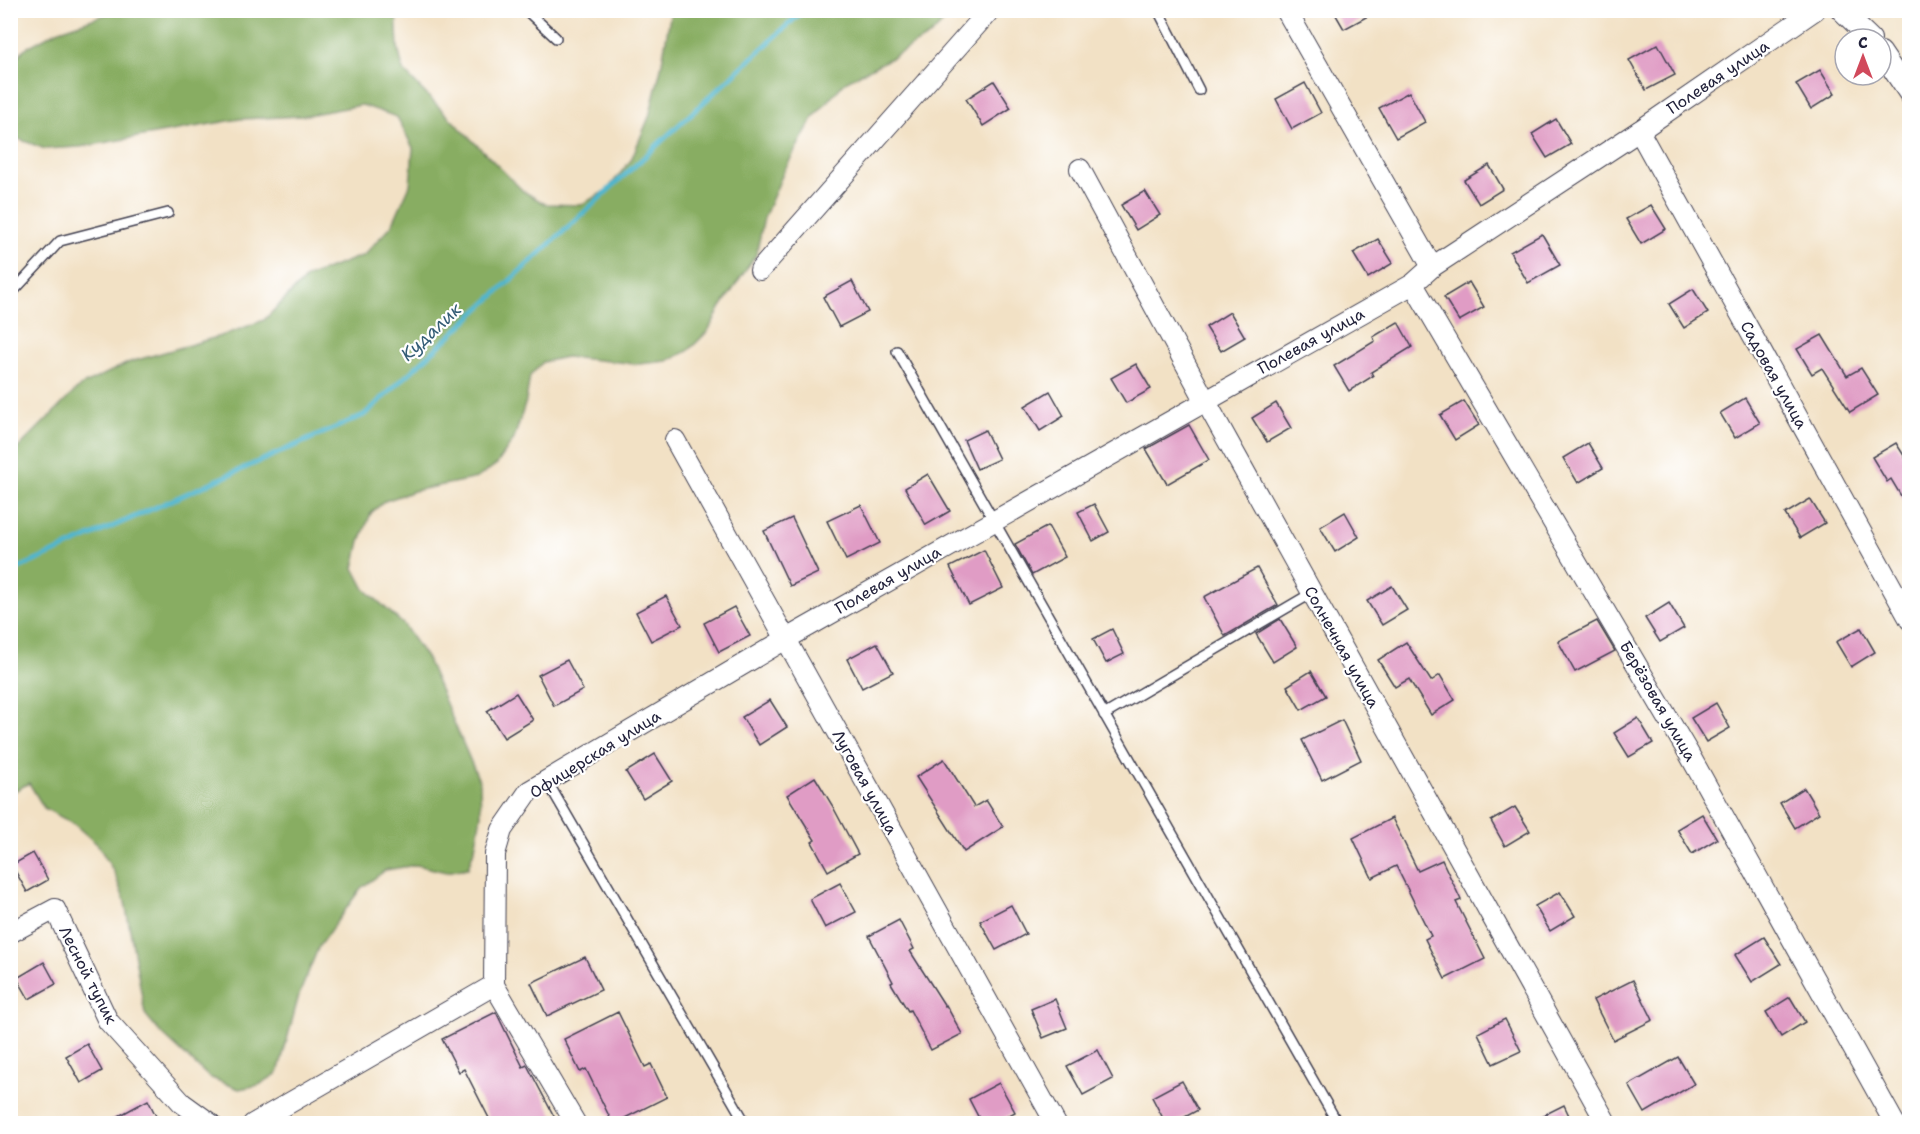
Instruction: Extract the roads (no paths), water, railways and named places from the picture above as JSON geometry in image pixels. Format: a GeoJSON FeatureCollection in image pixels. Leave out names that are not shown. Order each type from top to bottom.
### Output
{"type":"FeatureCollection","features":[{"type":"Feature","properties":{"kind":"street"},"geometry":{"type":"LineString","coordinates":[[760,270],[990,10]]}},
{"type":"Feature","properties":{"kind":"street"},"geometry":{"type":"LineString","coordinates":[[1286,10],[1431,267]]}},
{"type":"Feature","properties":{"kind":"street","name":"Полевая улица"},"geometry":{"type":"LineString","coordinates":[[786,639],[1413,284],[1431,267],[1639,131],[1815,10]]}},
{"type":"Feature","properties":{"kind":"street"},"geometry":{"type":"LineString","coordinates":[[1841,10],[1859,27]]}},
{"type":"Feature","properties":{"kind":"street"},"geometry":{"type":"LineString","coordinates":[[1893,70],[1910,95]]}},
{"type":"Feature","properties":{"kind":"street","name":"Садовая улица"},"geometry":{"type":"LineString","coordinates":[[1639,131],[1910,620]]}},
{"type":"Feature","properties":{"kind":"street","name":"Солнечная улица"},"geometry":{"type":"LineString","coordinates":[[1080,169],[1205,400],[1607,1124]]}},
{"type":"Feature","properties":{"kind":"street","name":"Берёзовая улица"},"geometry":{"type":"LineString","coordinates":[[1413,284],[1689,754],[1895,1124]]}},
{"type":"Feature","properties":{"kind":"street","name":"Луговая улица"},"geometry":{"type":"LineString","coordinates":[[675,440],[1056,1124]]}},
{"type":"Feature","properties":{"kind":"street","name":"Офицерская улица"},"geometry":{"type":"LineString","coordinates":[[494,985],[495,854],[502,830],[529,791],[786,639]]}},
{"type":"Feature","properties":{"kind":"street","name":"Лесной тупик"},"geometry":{"type":"LineString","coordinates":[[10,933],[55,909],[108,1021],[182,1103],[211,1124]]}},
{"type":"Feature","properties":{"kind":"street"},"geometry":{"type":"LineString","coordinates":[[253,1124],[280,1117],[494,985],[576,1124]]}},
{"type":"Feature","properties":{"kind":"lane"},"geometry":{"type":"LineString","coordinates":[[525,10],[556,38]]}},
{"type":"Feature","properties":{"kind":"lane"},"geometry":{"type":"LineString","coordinates":[[1158,10],[1199,90]]}},
{"type":"Feature","properties":{"kind":"lane"},"geometry":{"type":"LineString","coordinates":[[10,295],[60,241],[168,213]]}},
{"type":"Feature","properties":{"kind":"lane"},"geometry":{"type":"LineString","coordinates":[[897,351],[1338,1124]]}},
{"type":"Feature","properties":{"kind":"lane"},"geometry":{"type":"LineString","coordinates":[[1104,714],[1312,593]]}},
{"type":"Feature","properties":{"kind":"lane"},"geometry":{"type":"LineString","coordinates":[[547,781],[746,1124]]}},
{"type":"Feature","properties":{"kind":"waterway","name":"Кудалик"},"geometry":{"type":"LineString","coordinates":[[10,572],[364,415],[804,10]]}}]}
